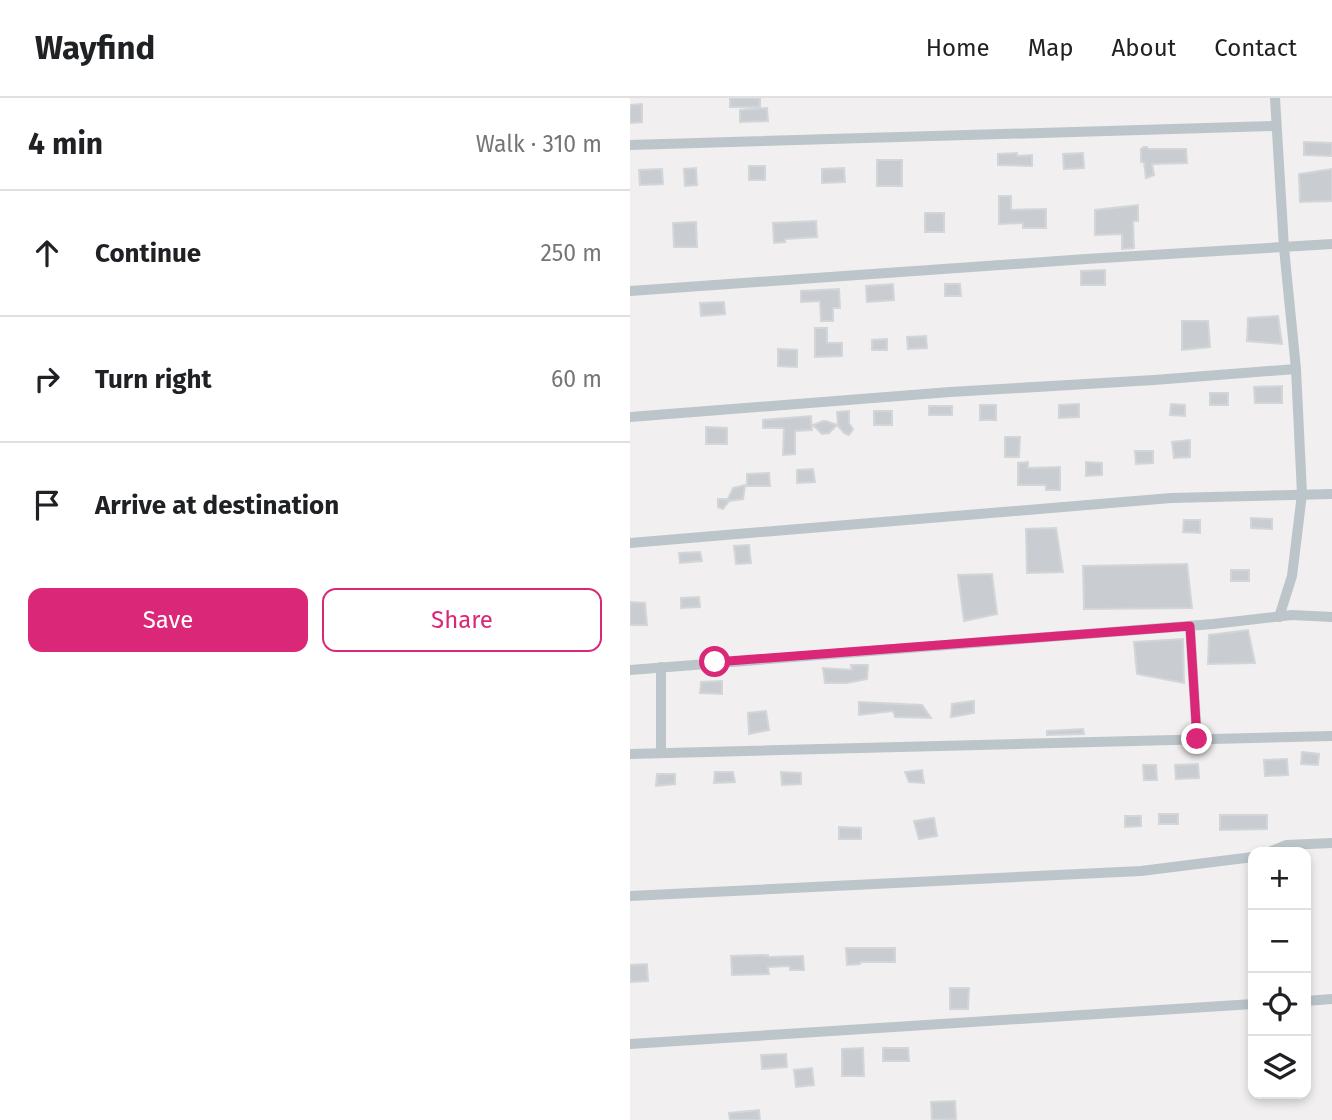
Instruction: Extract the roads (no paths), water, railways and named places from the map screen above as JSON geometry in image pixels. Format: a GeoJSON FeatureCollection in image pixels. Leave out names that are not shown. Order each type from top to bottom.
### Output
{"type":"FeatureCollection","features":[{"type":"Feature","properties":{"kind":"street"},"geometry":{"type":"LineString","coordinates":[[1275,98],[1284,248],[1296,369],[1302,494],[1292,576],[1279,617]]}},
{"type":"Feature","properties":{"kind":"street"},"geometry":{"type":"LineString","coordinates":[[630,145],[1276,126]]}},
{"type":"Feature","properties":{"kind":"street"},"geometry":{"type":"LineString","coordinates":[[630,291],[1332,244]]}},
{"type":"Feature","properties":{"kind":"street"},"geometry":{"type":"LineString","coordinates":[[630,417],[950,391],[1296,369]]}},
{"type":"Feature","properties":{"kind":"street"},"geometry":{"type":"LineString","coordinates":[[630,543],[1171,498],[1332,494]]}},
{"type":"Feature","properties":{"kind":"street"},"geometry":{"type":"LineString","coordinates":[[630,670],[1279,617],[1332,617]]}},
{"type":"Feature","properties":{"kind":"street"},"geometry":{"type":"LineString","coordinates":[[1190,626],[1197,739]]}},
{"type":"Feature","properties":{"kind":"street"},"geometry":{"type":"LineString","coordinates":[[661,667],[661,753]]}},
{"type":"Feature","properties":{"kind":"street"},"geometry":{"type":"LineString","coordinates":[[630,754],[1332,736]]}},
{"type":"Feature","properties":{"kind":"street"},"geometry":{"type":"LineString","coordinates":[[1281,847],[1332,843]]}},
{"type":"Feature","properties":{"kind":"street"},"geometry":{"type":"LineString","coordinates":[[630,896],[1141,871],[1248,858]]}},
{"type":"Feature","properties":{"kind":"street"},"geometry":{"type":"LineString","coordinates":[[1311,1001],[1332,999]]}},
{"type":"Feature","properties":{"kind":"street"},"geometry":{"type":"LineString","coordinates":[[630,1044],[1248,1004]]}}]}
